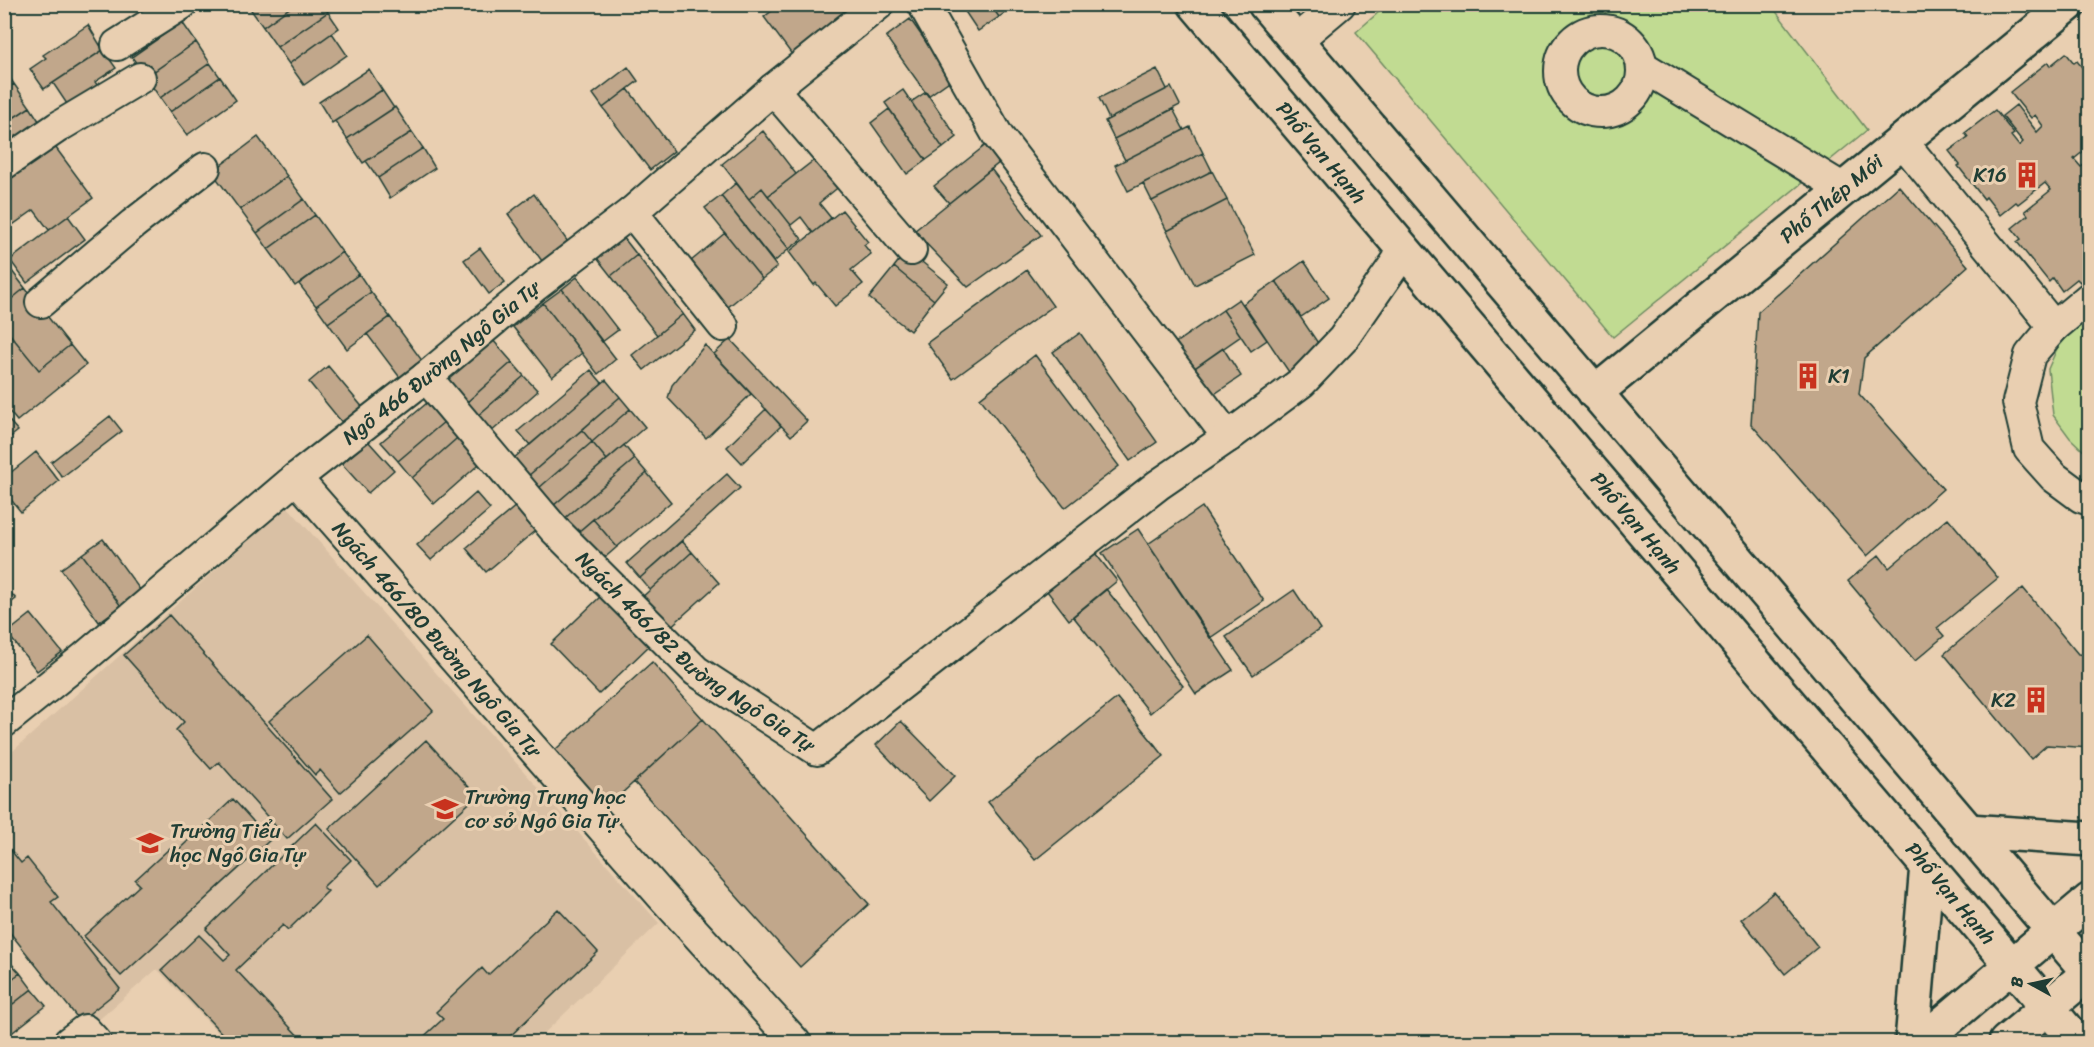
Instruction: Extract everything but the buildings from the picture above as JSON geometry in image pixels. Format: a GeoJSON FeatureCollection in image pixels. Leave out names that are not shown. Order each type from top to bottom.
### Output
{"type":"FeatureCollection","features":[{"type":"Feature","properties":{"kind":"street"},"geometry":{"type":"LineString","coordinates":[[117,45],[182,4]]}},
{"type":"Feature","properties":{"kind":"street","name":"Ngõ 466 Đường Ngô Gia Tự"},"geometry":{"type":"LineString","coordinates":[[4,722],[85,657],[296,478],[426,377],[535,286],[632,212],[773,89],[879,4]]}},
{"type":"Feature","properties":{"kind":"street"},"geometry":{"type":"LineString","coordinates":[[923,4],[998,136],[1228,437],[1302,382],[1343,339],[1404,251]]}},
{"type":"Feature","properties":{"kind":"street","name":"Phố Vạn Hạnh"},"geometry":{"type":"LineString","coordinates":[[1195,4],[2077,1042]]}},
{"type":"Feature","properties":{"kind":"street"},"geometry":{"type":"LineString","coordinates":[[1265,4],[2089,973],[2006,1042]]}},
{"type":"Feature","properties":{"kind":"street"},"geometry":{"type":"LineString","coordinates":[[1296,41],[1340,4]]}},
{"type":"Feature","properties":{"kind":"street","name":"Phố Thép Mới"},"geometry":{"type":"LineString","coordinates":[[1595,393],[2069,4]]}},
{"type":"Feature","properties":{"kind":"street"},"geometry":{"type":"LineString","coordinates":[[1642,66],[1844,189]]}},
{"type":"Feature","properties":{"kind":"street"},"geometry":{"type":"LineString","coordinates":[[4,164],[58,127],[140,78]]}},
{"type":"Feature","properties":{"kind":"street"},"geometry":{"type":"LineString","coordinates":[[773,89],[911,250]]}},
{"type":"Feature","properties":{"kind":"street"},"geometry":{"type":"LineString","coordinates":[[1902,141],[2054,327]]}},
{"type":"Feature","properties":{"kind":"street"},"geometry":{"type":"LineString","coordinates":[[40,302],[133,224],[205,168]]}},
{"type":"Feature","properties":{"kind":"street"},"geometry":{"type":"LineString","coordinates":[[632,212],[723,326]]}},
{"type":"Feature","properties":{"kind":"street"},"geometry":{"type":"LineString","coordinates":[[2090,297],[2054,327],[2030,355],[2018,402],[2029,449],[2054,477],[2081,497],[2090,500]]}},
{"type":"Feature","properties":{"kind":"street","name":"Ngách 466/82 Đường Ngô Gia Tự"},"geometry":{"type":"LineString","coordinates":[[426,377],[554,529],[696,671],[817,750],[1158,485],[1228,437]]}},
{"type":"Feature","properties":{"kind":"street","name":"Ngách 466/80 Đường Ngô Gia Tự"},"geometry":{"type":"LineString","coordinates":[[296,478],[661,895],[795,1042]]}},
{"type":"Feature","properties":{"kind":"street"},"geometry":{"type":"LineString","coordinates":[[1968,831],[2090,839]]}},
{"type":"Feature","properties":{"kind":"street"},"geometry":{"type":"LineString","coordinates":[[1912,1042],[1927,865]]}},
{"type":"Feature","properties":{"kind":"street"},"geometry":{"type":"LineString","coordinates":[[1921,1042],[2090,900]]}},
{"type":"Feature","properties":{"kind":"shaded area"},"geometry":{"type":"Polygon","coordinates":[[[287,506],[659,923],[535,1042],[227,1042],[157,969],[87,1030],[5,927],[4,759],[287,506]]]}},
{"type":"Feature","properties":{"kind":"green space"},"geometry":{"type":"Polygon","coordinates":[[[1387,5],[1771,5],[1867,130],[1613,337],[1356,32],[1387,5]]]}},
{"type":"Feature","properties":{"kind":"green space"},"geometry":{"type":"Polygon","coordinates":[[[2089,314],[2089,456],[2070,438],[2053,415],[2048,369],[2063,335],[2089,314]]]}},
{"type":"Feature","properties":{"kind":"place","name":"K16"},"geometry":{"type":"Point","coordinates":[2027,175]}},
{"type":"Feature","properties":{"kind":"place","name":"K1"},"geometry":{"type":"Point","coordinates":[1808,376]}},
{"type":"Feature","properties":{"kind":"place","name":"K2"},"geometry":{"type":"Point","coordinates":[2036,700]}},
{"type":"Feature","properties":{"kind":"place","name":"Trường Trung học cơ sở Ngô Gia Tự"},"geometry":{"type":"Point","coordinates":[445,809]}},
{"type":"Feature","properties":{"kind":"place","name":"Trường Tiểu học Ngô Gia Tự"},"geometry":{"type":"Point","coordinates":[150,843]}}]}
